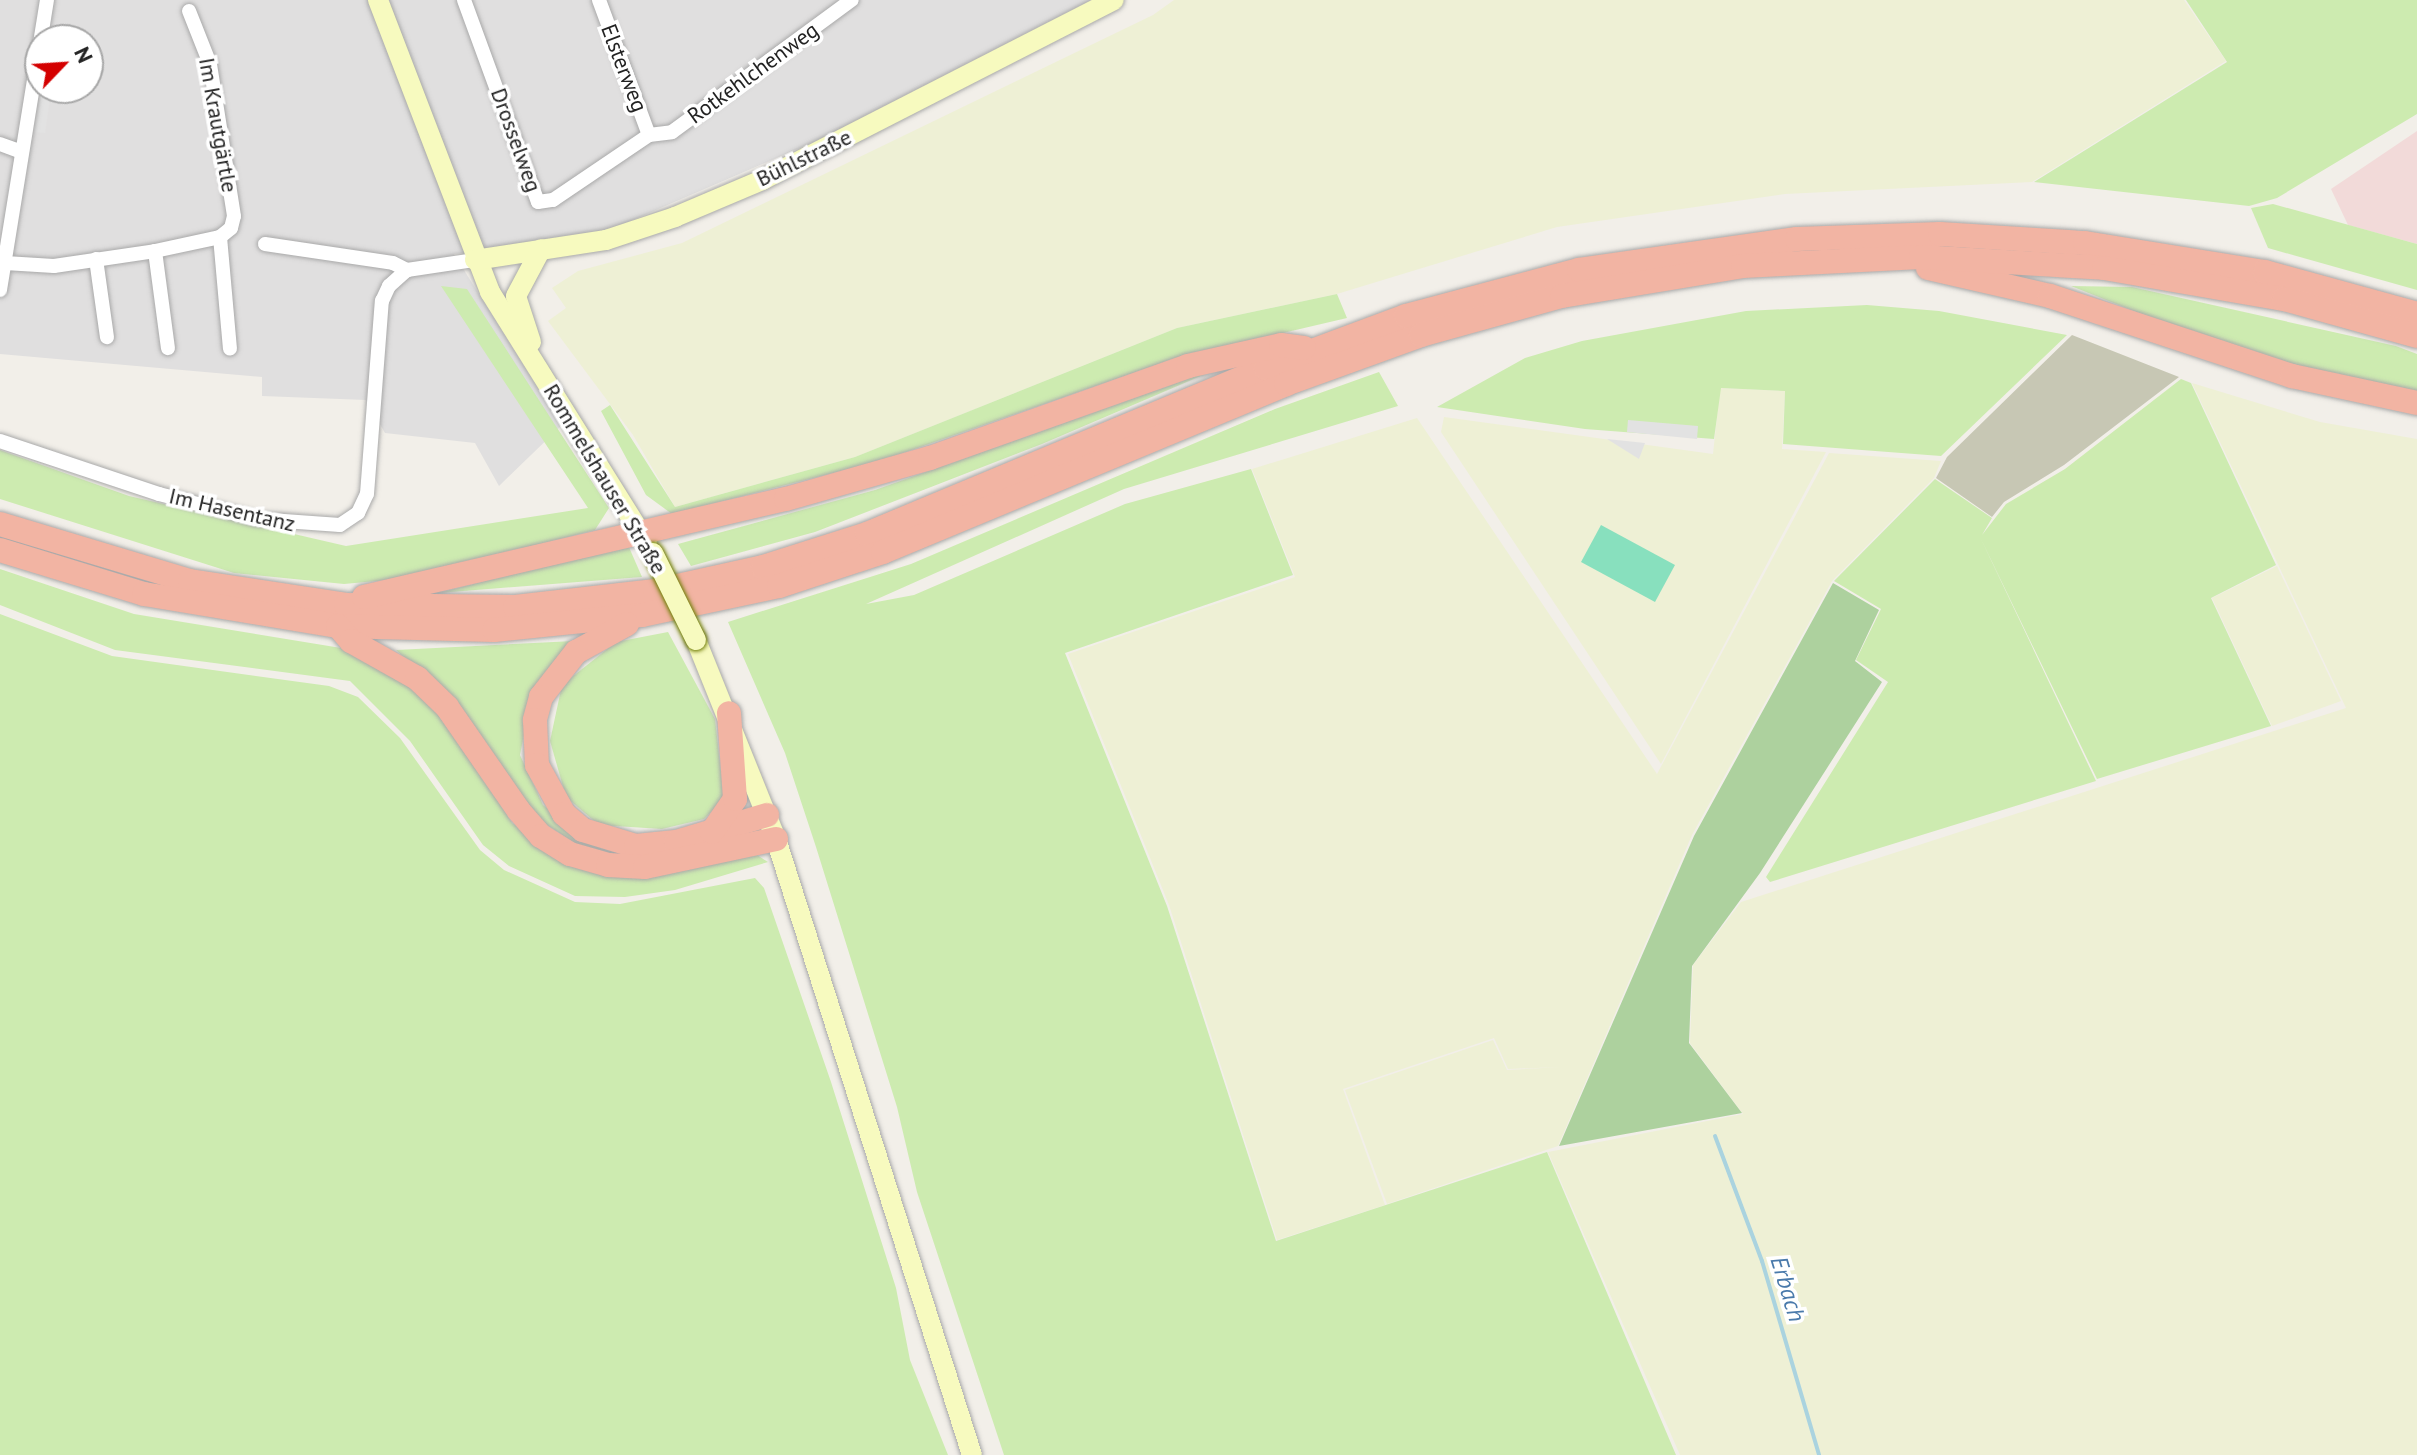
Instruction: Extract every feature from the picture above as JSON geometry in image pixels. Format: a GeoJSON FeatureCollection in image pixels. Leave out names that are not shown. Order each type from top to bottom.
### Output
{"type":"FeatureCollection","features":[{"type":"Feature","properties":{"kind":"highway"},"geometry":{"type":"LineString","coordinates":[[0,524],[176,578],[342,616],[551,604],[655,591],[763,567],[937,508],[1314,349],[1434,307],[1579,270],[1725,245],[1856,235],[1976,235],[2109,246],[2265,272],[2376,300],[2417,314]]}},
{"type":"Feature","properties":{"kind":"highway"},"geometry":{"type":"LineString","coordinates":[[1883,258],[2050,296],[2257,366],[2417,403]]}},
{"type":"Feature","properties":{"kind":"highway"},"geometry":{"type":"LineString","coordinates":[[0,550],[144,594],[342,616],[494,630],[642,615],[779,586],[883,552],[1297,379],[1470,320],[1562,296],[1694,272],[1883,258],[1995,259],[2139,272],[2284,299],[2417,336]]}},
{"type":"Feature","properties":{"kind":"highway"},"geometry":{"type":"LineString","coordinates":[[2376,300],[2417,299]]}},
{"type":"Feature","properties":{"kind":"highway"},"geometry":{"type":"LineString","coordinates":[[342,616],[375,593],[444,581],[640,531],[786,499],[930,458],[1188,366],[1281,345],[1314,349]]}},
{"type":"Feature","properties":{"kind":"highway"},"geometry":{"type":"LineString","coordinates":[[642,615],[576,652],[552,677],[535,720],[537,765],[564,814],[610,841],[636,846],[712,832],[767,815]]}},
{"type":"Feature","properties":{"kind":"highway"},"geometry":{"type":"LineString","coordinates":[[342,616],[351,641],[417,678],[447,707],[519,811],[541,836],[570,854],[608,865],[645,867],[776,839]]}},
{"type":"Feature","properties":{"kind":"highway"},"geometry":{"type":"LineString","coordinates":[[712,832],[735,799],[729,713]]}},
{"type":"Feature","properties":{"kind":"main road","name":"Rommelshauser Straße"},"geometry":{"type":"LineString","coordinates":[[378,0],[475,260],[509,325],[653,553],[729,713],[818,965],[972,1455]]}},
{"type":"Feature","properties":{"kind":"main road","name":"Bühlstraße"},"geometry":{"type":"LineString","coordinates":[[475,260],[632,232],[762,180],[1114,0]]}},
{"type":"Feature","properties":{"kind":"main road"},"geometry":{"type":"LineString","coordinates":[[541,249],[516,296],[522,324],[567,413]]}},
{"type":"Feature","properties":{"kind":"street"},"geometry":{"type":"LineString","coordinates":[[0,290],[19,151],[47,0]]}},
{"type":"Feature","properties":{"kind":"street","name":"Drosselweg"},"geometry":{"type":"LineString","coordinates":[[464,0],[538,202],[553,200],[649,135]]}},
{"type":"Feature","properties":{"kind":"street","name":"Elsterweg"},"geometry":{"type":"LineString","coordinates":[[599,0],[649,135]]}},
{"type":"Feature","properties":{"kind":"street","name":"Rotkehlchenweg"},"geometry":{"type":"LineString","coordinates":[[649,135],[672,132],[744,84],[852,0]]}},
{"type":"Feature","properties":{"kind":"street","name":"Im Krautgärtle"},"geometry":{"type":"LineString","coordinates":[[189,11],[210,64],[234,216],[231,228],[220,237],[230,349]]}},
{"type":"Feature","properties":{"kind":"street"},"geometry":{"type":"LineString","coordinates":[[0,144],[19,151]]}},
{"type":"Feature","properties":{"kind":"street"},"geometry":{"type":"LineString","coordinates":[[5,263],[54,266],[155,251],[220,237]]}},
{"type":"Feature","properties":{"kind":"street"},"geometry":{"type":"LineString","coordinates":[[265,244],[393,263],[407,270],[475,260]]}},
{"type":"Feature","properties":{"kind":"street"},"geometry":{"type":"LineString","coordinates":[[155,251],[168,348]]}},
{"type":"Feature","properties":{"kind":"street"},"geometry":{"type":"LineString","coordinates":[[96,259],[107,337]]}},
{"type":"Feature","properties":{"kind":"street","name":"Im Hasentanz"},"geometry":{"type":"LineString","coordinates":[[0,441],[120,482],[256,519],[340,525],[358,513],[367,494],[382,301],[395,277],[407,270]]}},
{"type":"Feature","properties":{"kind":"shaded area"},"geometry":{"type":"Polygon","coordinates":[[[0,0],[1091,0],[818,140],[598,235],[454,254],[561,426],[499,486],[475,443],[385,433],[366,400],[262,396],[262,377],[0,354],[0,0]]]}},
{"type":"Feature","properties":{"kind":"shaded area"},"geometry":{"type":"Polygon","coordinates":[[[1174,0],[2184,0],[2226,61],[2032,182],[1785,194],[1557,227],[1337,294],[1177,328],[855,457],[675,507],[633,435],[548,321],[566,308],[552,288],[578,271],[682,243],[1153,15],[1174,0]]]}},
{"type":"Feature","properties":{"kind":"shaded area"},"geometry":{"type":"Polygon","coordinates":[[[39,104],[49,104],[45,133],[34,132],[39,104]]]}},
{"type":"Feature","properties":{"kind":"shaded area"},"geometry":{"type":"Polygon","coordinates":[[[2417,131],[2417,244],[2348,225],[2331,189],[2417,131]]]}},
{"type":"Feature","properties":{"kind":"shaded area"},"geometry":{"type":"Polygon","coordinates":[[[2072,335],[2179,377],[2064,465],[2004,502],[1992,517],[1936,478],[1947,457],[2072,335]]]}},
{"type":"Feature","properties":{"kind":"shaded area"},"geometry":{"type":"Polygon","coordinates":[[[2192,383],[2320,422],[2417,439],[2417,1455],[1680,1455],[1548,1152],[1743,1114],[1690,1043],[1693,965],[1741,902],[2346,708],[2192,383]]]}},
{"type":"Feature","properties":{"kind":"shaded area"},"geometry":{"type":"Polygon","coordinates":[[[1720,388],[1785,391],[1782,449],[1826,452],[1661,764],[1441,432],[1444,417],[1713,454],[1720,388]]]}},
{"type":"Feature","properties":{"kind":"shaded area"},"geometry":{"type":"Polygon","coordinates":[[[1417,418],[1657,774],[1829,453],[1941,461],[1934,478],[1832,581],[1692,835],[1558,1146],[1387,1204],[1345,1090],[1493,1040],[1507,1070],[1561,1067],[1508,1069],[1494,1038],[1343,1089],[1385,1205],[1277,1240],[1169,905],[1068,654],[1295,577],[1252,469],[1417,418]]]}},
{"type":"Feature","properties":{"kind":"shaded area"},"geometry":{"type":"Polygon","coordinates":[[[1628,420],[1698,426],[1697,439],[1627,432],[1628,420]]]}},
{"type":"Feature","properties":{"kind":"shaded area"},"geometry":{"type":"Polygon","coordinates":[[[1607,439],[1645,443],[1639,459],[1607,439]]]}},
{"type":"Feature","properties":{"kind":"shaded area"},"geometry":{"type":"Polygon","coordinates":[[[2277,566],[2341,701],[2272,726],[2212,598],[2277,566]]]}},
{"type":"Feature","properties":{"kind":"green space"},"geometry":{"type":"Polygon","coordinates":[[[2186,0],[2417,0],[2417,114],[2277,198],[2249,206],[2034,182],[2227,62],[2186,0]]]}},
{"type":"Feature","properties":{"kind":"green space"},"geometry":{"type":"Polygon","coordinates":[[[2273,204],[2417,244],[2417,290],[2268,248],[2251,208],[2273,204]]]}},
{"type":"Feature","properties":{"kind":"green space"},"geometry":{"type":"Polygon","coordinates":[[[441,286],[467,289],[609,508],[595,530],[409,578],[344,584],[234,573],[0,499],[0,450],[129,496],[346,546],[588,508],[441,286]]]}},
{"type":"Feature","properties":{"kind":"green space"},"geometry":{"type":"Polygon","coordinates":[[[2071,286],[2132,287],[2396,346],[2417,354],[2417,392],[2313,372],[2192,334],[2071,286]]]}},
{"type":"Feature","properties":{"kind":"green space"},"geometry":{"type":"Polygon","coordinates":[[[1337,294],[1347,318],[1176,358],[880,461],[672,514],[646,495],[601,411],[610,405],[675,507],[855,457],[1177,328],[1337,294]]]}},
{"type":"Feature","properties":{"kind":"green space"},"geometry":{"type":"Polygon","coordinates":[[[1867,305],[1939,311],[2067,335],[1941,456],[1783,444],[1785,391],[1721,388],[1714,439],[1585,429],[1437,407],[1525,358],[1582,341],[1746,311],[1867,305]]]}},
{"type":"Feature","properties":{"kind":"green space"},"geometry":{"type":"Polygon","coordinates":[[[1224,366],[1042,444],[815,532],[691,566],[678,544],[875,490],[1224,366]]]}},
{"type":"Feature","properties":{"kind":"green space"},"geometry":{"type":"Polygon","coordinates":[[[1379,372],[1398,406],[1124,489],[866,604],[914,595],[1125,504],[1251,469],[1293,575],[1065,653],[1167,906],[1276,1241],[1547,1152],[1676,1455],[1004,1455],[917,1192],[897,1107],[785,753],[728,622],[911,564],[1275,409],[1379,372]]]}},
{"type":"Feature","properties":{"kind":"green space"},"geometry":{"type":"Polygon","coordinates":[[[2181,379],[2191,383],[2276,565],[2211,598],[2271,726],[2097,779],[1980,537],[2096,781],[1770,882],[1766,877],[1888,682],[1856,660],[1881,609],[1834,581],[1935,479],[1992,518],[1982,535],[2006,504],[2065,469],[2181,379]]]}},
{"type":"Feature","properties":{"kind":"green space"},"geometry":{"type":"Polygon","coordinates":[[[1601,525],[1675,565],[1655,602],[1581,562],[1601,525]]]}},
{"type":"Feature","properties":{"kind":"green space"},"geometry":{"type":"Polygon","coordinates":[[[628,545],[642,577],[438,593],[628,545]]]}},
{"type":"Feature","properties":{"kind":"green space"},"geometry":{"type":"Polygon","coordinates":[[[0,569],[134,614],[341,648],[407,680],[453,727],[512,823],[569,865],[622,878],[754,853],[768,862],[675,890],[625,897],[575,896],[509,866],[483,845],[410,741],[350,681],[115,650],[0,605],[0,569]]]}},
{"type":"Feature","properties":{"kind":"green space"},"geometry":{"type":"Polygon","coordinates":[[[1833,583],[1879,610],[1855,661],[1882,682],[1760,873],[1692,966],[1689,1043],[1742,1113],[1559,1146],[1694,836],[1833,583]]]}},
{"type":"Feature","properties":{"kind":"green space"},"geometry":{"type":"Polygon","coordinates":[[[0,614],[112,656],[329,686],[358,697],[400,738],[480,850],[504,870],[575,902],[620,904],[755,878],[764,888],[831,1082],[896,1288],[910,1360],[948,1455],[0,1455],[0,614]]]}},
{"type":"Feature","properties":{"kind":"green space"},"geometry":{"type":"Polygon","coordinates":[[[668,632],[715,719],[724,799],[704,819],[662,829],[599,825],[566,797],[550,741],[562,685],[616,642],[668,632]]]}},
{"type":"Feature","properties":{"kind":"green space"},"geometry":{"type":"Polygon","coordinates":[[[574,641],[533,689],[520,755],[543,805],[592,843],[756,830],[625,859],[585,850],[534,816],[458,706],[396,650],[574,641]]]}},
{"type":"Feature","properties":{"kind":"waterway","name":"Erbach"},"geometry":{"type":"LineString","coordinates":[[1715,1136],[1762,1261],[1819,1455]]}}]}
